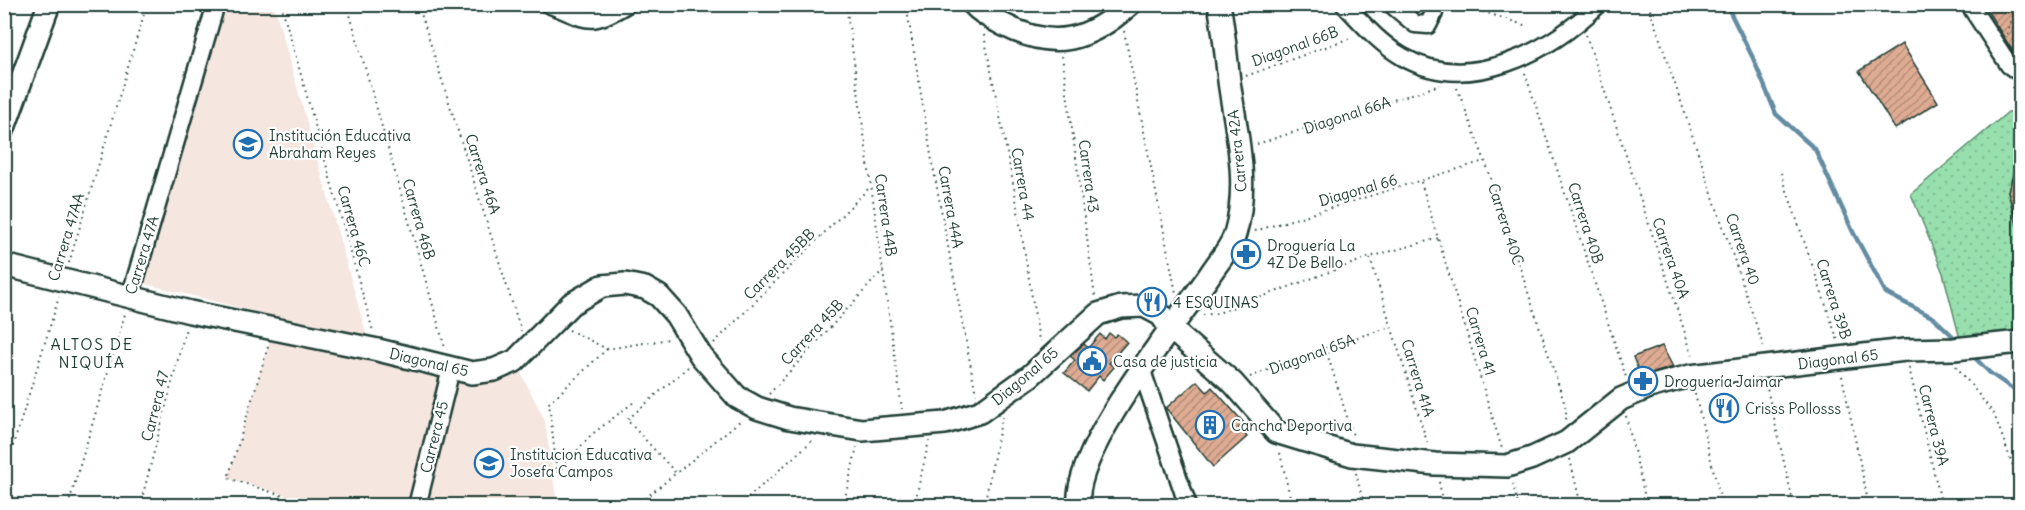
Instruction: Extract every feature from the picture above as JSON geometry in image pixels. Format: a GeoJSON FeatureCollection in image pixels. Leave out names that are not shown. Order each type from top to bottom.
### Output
{"type":"FeatureCollection","features":[{"type":"Feature","properties":{"kind":"street"},"geometry":{"type":"LineString","coordinates":[[4,128],[49,4]]}},
{"type":"Feature","properties":{"kind":"street","name":"Carrera 47A"},"geometry":{"type":"LineString","coordinates":[[131,294],[216,4]]}},
{"type":"Feature","properties":{"kind":"street"},"geometry":{"type":"LineString","coordinates":[[548,4],[599,21],[627,4]]}},
{"type":"Feature","properties":{"kind":"street"},"geometry":{"type":"LineString","coordinates":[[1344,4],[1369,31],[1403,57],[1453,76],[1520,59],[1582,21],[1599,4]]}},
{"type":"Feature","properties":{"kind":"street"},"geometry":{"type":"LineString","coordinates":[[1391,4],[1415,24],[1428,25],[1434,13],[1434,4]]}},
{"type":"Feature","properties":{"kind":"street"},"geometry":{"type":"LineString","coordinates":[[1969,4],[2010,64]]}},
{"type":"Feature","properties":{"kind":"street"},"geometry":{"type":"LineString","coordinates":[[976,8],[1016,31],[1060,41],[1083,37],[1125,9]]}},
{"type":"Feature","properties":{"kind":"street","name":"Carrera 42A"},"geometry":{"type":"LineString","coordinates":[[1079,506],[1081,479],[1107,425],[1141,368],[1235,237],[1242,207],[1240,150],[1221,11]]}},
{"type":"Feature","properties":{"kind":"street","name":"Diagonal 65"},"geometry":{"type":"LineString","coordinates":[[4,265],[131,294],[190,312],[378,350],[472,373],[494,370],[515,361],[553,322],[585,294],[602,286],[625,284],[645,288],[659,296],[701,356],[737,398],[757,408],[827,426],[861,430],[932,424],[980,412],[1030,376],[1098,314],[1121,307],[1144,306],[1175,323],[1276,432],[1352,455],[1435,464],[1507,466],[1532,458],[1567,442],[1627,397],[1690,376],[1764,369],[1905,350],[1957,349],[2020,342]]}},
{"type":"Feature","properties":{"kind":"street"},"geometry":{"type":"LineString","coordinates":[[1141,368],[1188,506]]}},
{"type":"Feature","properties":{"kind":"street","name":"Carrera 45"},"geometry":{"type":"LineString","coordinates":[[417,506],[451,369]]}},
{"type":"Feature","properties":{"kind":"path","name":"Carrera 47AA"},"geometry":{"type":"LineString","coordinates":[[4,475],[147,4]]}},
{"type":"Feature","properties":{"kind":"path","name":"Carrera 46C"},"geometry":{"type":"LineString","coordinates":[[281,4],[378,350]]}},
{"type":"Feature","properties":{"kind":"path","name":"Carrera 46B"},"geometry":{"type":"LineString","coordinates":[[347,4],[451,369]]}},
{"type":"Feature","properties":{"kind":"path","name":"Carrera 46A"},"geometry":{"type":"LineString","coordinates":[[418,4],[528,350]]}},
{"type":"Feature","properties":{"kind":"path","name":"Carrera 44B"},"geometry":{"type":"LineString","coordinates":[[846,4],[904,428]]}},
{"type":"Feature","properties":{"kind":"path","name":"Carrera 44A"},"geometry":{"type":"LineString","coordinates":[[906,4],[950,261],[980,412]]}},
{"type":"Feature","properties":{"kind":"path"},"geometry":{"type":"LineString","coordinates":[[1221,11],[1261,4]]}},
{"type":"Feature","properties":{"kind":"path"},"geometry":{"type":"LineString","coordinates":[[1460,4],[1527,26]]}},
{"type":"Feature","properties":{"kind":"path","name":"Carrera 40"},"geometry":{"type":"LineString","coordinates":[[1648,4],[1764,344],[1767,393],[1794,506]]}},
{"type":"Feature","properties":{"kind":"path"},"geometry":{"type":"LineString","coordinates":[[2010,64],[2014,4]]}},
{"type":"Feature","properties":{"kind":"path","name":"Carrera 44"},"geometry":{"type":"LineString","coordinates":[[976,8],[1015,193],[1039,340],[1057,350]]}},
{"type":"Feature","properties":{"kind":"path"},"geometry":{"type":"LineString","coordinates":[[1125,9],[1175,323],[1218,313],[1370,257],[1439,238]]}},
{"type":"Feature","properties":{"kind":"path","name":"Carrera 40A"},"geometry":{"type":"LineString","coordinates":[[1582,21],[1694,360],[1690,376],[1722,506]]}},
{"type":"Feature","properties":{"kind":"path","name":"Diagonal 66B"},"geometry":{"type":"LineString","coordinates":[[1229,82],[1369,31]]}},
{"type":"Feature","properties":{"kind":"path","name":"Carrera 43"},"geometry":{"type":"LineString","coordinates":[[1060,41],[1098,314]]}},
{"type":"Feature","properties":{"kind":"path","name":"Carrera 40B"},"geometry":{"type":"LineString","coordinates":[[1520,59],[1627,397],[1647,506]]}},
{"type":"Feature","properties":{"kind":"path","name":"Diagonal 66A"},"geometry":{"type":"LineString","coordinates":[[1240,150],[1453,76]]}},
{"type":"Feature","properties":{"kind":"path","name":"Carrera 40C"},"geometry":{"type":"LineString","coordinates":[[1453,76],[1485,161],[1566,408],[1567,442],[1581,506]]}},
{"type":"Feature","properties":{"kind":"path","name":"Diagonal 66"},"geometry":{"type":"LineString","coordinates":[[1235,237],[1485,161]]}},
{"type":"Feature","properties":{"kind":"path","name":"Carrera 39B"},"geometry":{"type":"LineString","coordinates":[[1781,173],[1840,345],[1839,359],[1869,506]]}},
{"type":"Feature","properties":{"kind":"path","name":"Carrera 41"},"geometry":{"type":"LineString","coordinates":[[1421,182],[1518,506]]}},
{"type":"Feature","properties":{"kind":"path","name":"Carrera 45BB"},"geometry":{"type":"LineString","coordinates":[[675,472],[627,420],[701,356],[871,186]]}},
{"type":"Feature","properties":{"kind":"path","name":"Carrera 41A"},"geometry":{"type":"LineString","coordinates":[[1370,257],[1435,464],[1444,506]]}},
{"type":"Feature","properties":{"kind":"path","name":"Carrera 45B"},"geometry":{"type":"LineString","coordinates":[[636,506],[675,472],[757,408],[883,270]]}},
{"type":"Feature","properties":{"kind":"path","name":"Carrera 47A"},"geometry":{"type":"LineString","coordinates":[[68,506],[131,294]]}},
{"type":"Feature","properties":{"kind":"path","name":"Carrera 47"},"geometry":{"type":"LineString","coordinates":[[140,506],[190,312]]}},
{"type":"Feature","properties":{"kind":"path"},"geometry":{"type":"LineString","coordinates":[[553,322],[607,349]]}},
{"type":"Feature","properties":{"kind":"path","name":"Diagonal 65A"},"geometry":{"type":"LineString","coordinates":[[1233,383],[1325,347],[1392,327]]}},
{"type":"Feature","properties":{"kind":"path"},"geometry":{"type":"LineString","coordinates":[[273,330],[228,478],[314,506]]}},
{"type":"Feature","properties":{"kind":"path"},"geometry":{"type":"LineString","coordinates":[[634,402],[591,435],[557,473],[549,403],[607,349],[688,336]]}},
{"type":"Feature","properties":{"kind":"path"},"geometry":{"type":"LineString","coordinates":[[1325,347],[1355,445],[1352,455],[1365,506]]}},
{"type":"Feature","properties":{"kind":"path"},"geometry":{"type":"LineString","coordinates":[[1957,349],[1994,414],[2020,485]]}},
{"type":"Feature","properties":{"kind":"path","name":"Carrera 39A"},"geometry":{"type":"LineString","coordinates":[[1905,350],[1942,506]]}},
{"type":"Feature","properties":{"kind":"path"},"geometry":{"type":"LineString","coordinates":[[984,506],[1002,425],[1002,398]]}},
{"type":"Feature","properties":{"kind":"path"},"geometry":{"type":"LineString","coordinates":[[914,506],[932,424]]}},
{"type":"Feature","properties":{"kind":"path"},"geometry":{"type":"LineString","coordinates":[[739,506],[781,471],[827,426]]}},
{"type":"Feature","properties":{"kind":"path"},"geometry":{"type":"LineString","coordinates":[[843,506],[861,430]]}},
{"type":"Feature","properties":{"kind":"path"},"geometry":{"type":"LineString","coordinates":[[1276,432],[1292,506]]}},
{"type":"Feature","properties":{"kind":"shaded area","name":"Institución Educativa Abraham Reyes"},"geometry":{"type":"Polygon","coordinates":[[[224,5],[274,5],[368,340],[142,283],[224,5]]]}},
{"type":"Feature","properties":{"kind":"shaded area"},"geometry":{"type":"Polygon","coordinates":[[[273,330],[451,369],[515,361],[545,421],[557,505],[319,505],[228,478],[273,330]]]}},
{"type":"Feature","properties":{"kind":"green space"},"geometry":{"type":"Polygon","coordinates":[[[2020,111],[2020,163],[2013,173],[2008,191],[2012,210],[2020,221],[2020,332],[1960,339],[1943,273],[1911,194],[2008,112],[2020,111]]]}},
{"type":"Feature","properties":{"kind":"building"},"geometry":{"type":"Polygon","coordinates":[[[1983,4],[2020,4],[2020,59],[2017,58],[1983,4]]]}},
{"type":"Feature","properties":{"kind":"building"},"geometry":{"type":"Polygon","coordinates":[[[1902,44],[1938,102],[1895,129],[1859,71],[1902,44]]]}},
{"type":"Feature","properties":{"kind":"building"},"geometry":{"type":"Polygon","coordinates":[[[2020,155],[2020,229],[2018,229],[2008,191],[2020,155]]]}},
{"type":"Feature","properties":{"kind":"building","name":"Casa de justicia"},"geometry":{"type":"Polygon","coordinates":[[[1109,333],[1114,337],[1117,334],[1127,342],[1109,363],[1114,367],[1103,380],[1099,376],[1087,391],[1064,373],[1075,360],[1070,356],[1084,344],[1088,348],[1100,334],[1105,339],[1109,333]]]}},
{"type":"Feature","properties":{"kind":"building"},"geometry":{"type":"Polygon","coordinates":[[[1662,346],[1673,367],[1641,377],[1633,357],[1662,346]]]}},
{"type":"Feature","properties":{"kind":"building","name":"Cancha Deportiva"},"geometry":{"type":"Polygon","coordinates":[[[1197,381],[1207,392],[1212,387],[1244,423],[1239,428],[1247,437],[1213,467],[1166,408],[1197,381]]]}},
{"type":"Feature","properties":{"kind":"building","name":"Crisss Pollosss"},"geometry":{"type":"Polygon","coordinates":[[[1730,399],[1734,413],[1720,417],[1715,402],[1730,399]]]}},
{"type":"Feature","properties":{"kind":"waterway"},"geometry":{"type":"LineString","coordinates":[[1726,4],[1753,58],[1776,114],[1815,149],[1853,232],[1886,293],[1934,318],[1958,341]]}},
{"type":"Feature","properties":{"kind":"waterway"},"geometry":{"type":"LineString","coordinates":[[1970,353],[1990,373],[2020,394]]}},
{"type":"Feature","properties":{"kind":"place","name":"Institución Educativa Abraham Reyes"},"geometry":{"type":"Point","coordinates":[248,144]}},
{"type":"Feature","properties":{"kind":"place","name":"Droguería La 4Z De Bello"},"geometry":{"type":"Point","coordinates":[1246,254]}},
{"type":"Feature","properties":{"kind":"place","name":"4 ESQUINAS"},"geometry":{"type":"Point","coordinates":[1152,302]}},
{"type":"Feature","properties":{"kind":"place","name":"Casa de justicia"},"geometry":{"type":"Point","coordinates":[1092,361]}},
{"type":"Feature","properties":{"kind":"place","name":"Droguería Jaimar"},"geometry":{"type":"Point","coordinates":[1643,381]}},
{"type":"Feature","properties":{"kind":"place","name":"Crisss Pollosss"},"geometry":{"type":"Point","coordinates":[1724,408]}},
{"type":"Feature","properties":{"kind":"place","name":"Cancha Deportiva"},"geometry":{"type":"Point","coordinates":[1210,425]}},
{"type":"Feature","properties":{"kind":"place","name":"Institucion Educativa Josefa Campos"},"geometry":{"type":"Point","coordinates":[489,463]}},
{"type":"Feature","properties":{"kind":"district","name":"ALTOS DE NIQUÍA"},"geometry":{"type":"Point","coordinates":[92,353]}}]}
